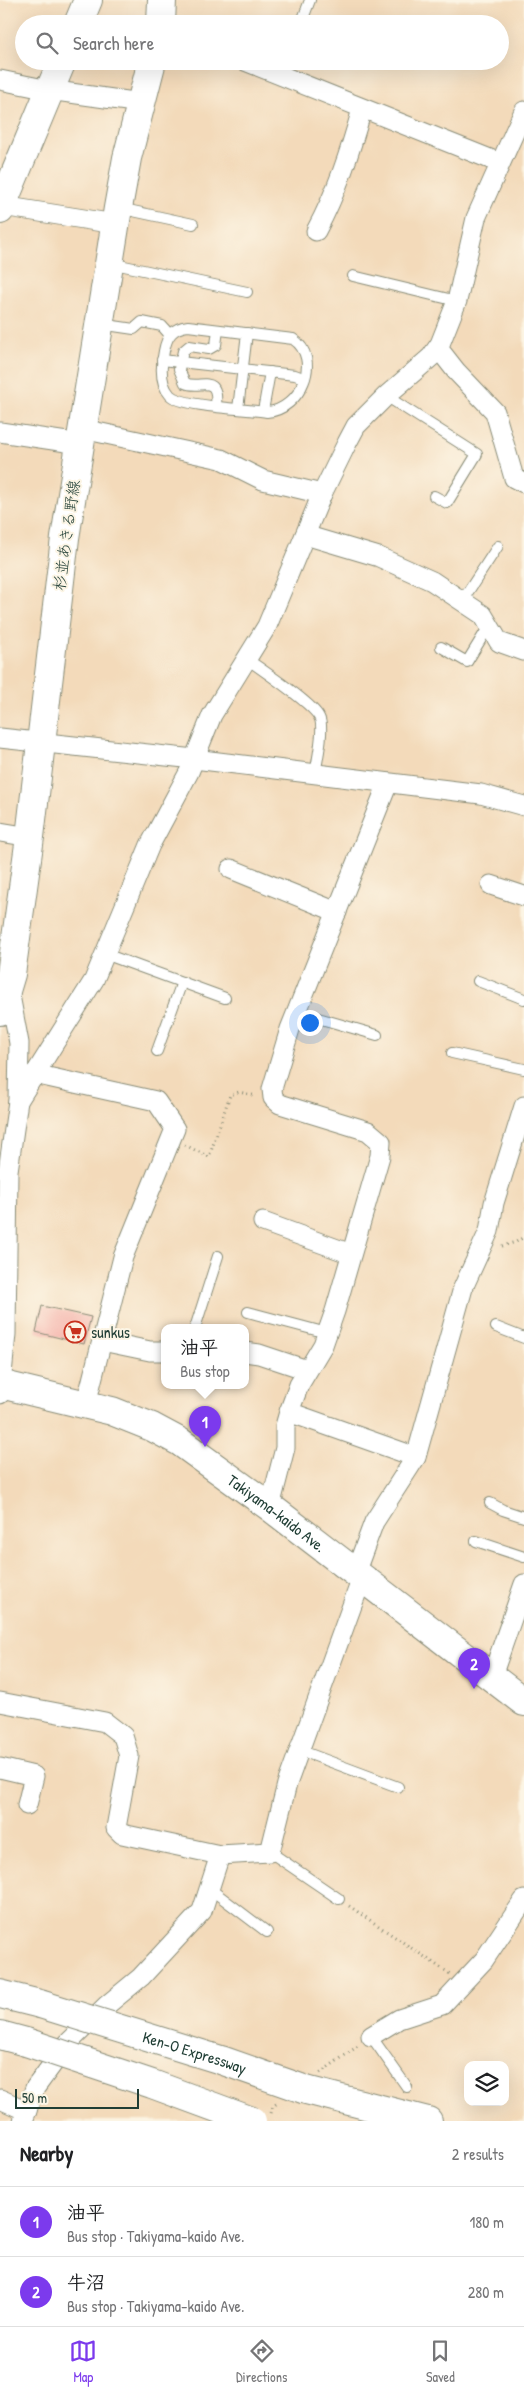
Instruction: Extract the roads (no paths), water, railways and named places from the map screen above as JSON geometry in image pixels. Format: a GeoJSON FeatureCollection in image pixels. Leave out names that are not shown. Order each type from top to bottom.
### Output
{"type":"FeatureCollection","features":[{"type":"Feature","properties":{"kind":"main road"},"geometry":{"type":"LineString","coordinates":[[82,15],[88,0]]}},
{"type":"Feature","properties":{"kind":"main road"},"geometry":{"type":"LineString","coordinates":[[161,15],[162,0]]}},
{"type":"Feature","properties":{"kind":"main road"},"geometry":{"type":"LineString","coordinates":[[1,208],[58,70]]}},
{"type":"Feature","properties":{"kind":"main road","name":"杉並あきる野線"},"geometry":{"type":"LineString","coordinates":[[4,998],[7,945],[30,837],[64,538],[117,216],[150,70]]}},
{"type":"Feature","properties":{"kind":"main road","name":"Takiyama-kaido Ave."},"geometry":{"type":"LineString","coordinates":[[1,1387],[112,1411],[180,1442],[270,1507],[524,1702]]}},
{"type":"Feature","properties":{"kind":"main road","name":"Ken-O Expressway"},"geometry":{"type":"LineString","coordinates":[[0,1994],[40,2004],[213,2057],[386,2121]]}},
{"type":"Feature","properties":{"kind":"main road"},"geometry":{"type":"LineString","coordinates":[[0,2035],[152,2084],[252,2121]]}},
{"type":"Feature","properties":{"kind":"main road"},"geometry":{"type":"LineString","coordinates":[[306,2090],[428,2121]]}},
{"type":"Feature","properties":{"kind":"street"},"geometry":{"type":"LineString","coordinates":[[287,70],[362,109],[500,163]]}},
{"type":"Feature","properties":{"kind":"street"},"geometry":{"type":"LineString","coordinates":[[0,80],[50,90],[141,103]]}},
{"type":"Feature","properties":{"kind":"street"},"geometry":{"type":"LineString","coordinates":[[316,231],[334,199],[349,156],[362,109]]}},
{"type":"Feature","properties":{"kind":"street"},"geometry":{"type":"LineString","coordinates":[[18,1101],[94,980],[150,845],[194,758],[212,715],[267,626],[322,494],[356,426],[386,396],[431,357],[438,348],[456,301],[476,218],[524,111]]}},
{"type":"Feature","properties":{"kind":"street"},"geometry":{"type":"LineString","coordinates":[[1,208],[117,216]]}},
{"type":"Feature","properties":{"kind":"street"},"geometry":{"type":"LineString","coordinates":[[438,348],[456,371],[495,412],[514,478],[524,483]]}},
{"type":"Feature","properties":{"kind":"street"},"geometry":{"type":"LineString","coordinates":[[0,432],[81,437],[221,459],[263,480],[322,494]]}},
{"type":"Feature","properties":{"kind":"street"},"geometry":{"type":"LineString","coordinates":[[305,535],[380,557],[432,580],[483,615],[499,642],[524,651]]}},
{"type":"Feature","properties":{"kind":"street"},"geometry":{"type":"LineString","coordinates":[[0,738],[194,758],[481,794],[524,806]]}},
{"type":"Feature","properties":{"kind":"street"},"geometry":{"type":"LineString","coordinates":[[270,1507],[285,1448],[285,1426],[289,1412],[307,1370],[323,1345],[346,1277],[380,1156],[381,1142],[368,1131],[280,1104],[273,1098],[272,1089],[290,1029],[388,783]]}},
{"type":"Feature","properties":{"kind":"street"},"geometry":{"type":"LineString","coordinates":[[0,832],[30,837]]}},
{"type":"Feature","properties":{"kind":"street"},"geometry":{"type":"LineString","coordinates":[[231,869],[337,912]]}},
{"type":"Feature","properties":{"kind":"street"},"geometry":{"type":"LineString","coordinates":[[492,885],[524,896]]}},
{"type":"Feature","properties":{"kind":"street"},"geometry":{"type":"LineString","coordinates":[[1,1387],[8,1171],[18,1101],[19,1043],[4,998]]}},
{"type":"Feature","properties":{"kind":"street"},"geometry":{"type":"LineString","coordinates":[[34,1074],[156,1101],[175,1128],[123,1257],[86,1404]]}},
{"type":"Feature","properties":{"kind":"street"},"geometry":{"type":"LineString","coordinates":[[0,1702],[105,1722],[123,1736],[129,1756],[116,1828],[122,1834],[220,1855],[270,1852],[287,1784],[358,1576],[374,1522],[416,1457],[463,1288],[489,1231],[494,1202],[524,1106]]}},
{"type":"Feature","properties":{"kind":"street"},"geometry":{"type":"LineString","coordinates":[[263,1222],[352,1254]]}},
{"type":"Feature","properties":{"kind":"street"},"geometry":{"type":"LineString","coordinates":[[102,1341],[150,1351],[161,1351]]}},
{"type":"Feature","properties":{"kind":"street"},"geometry":{"type":"LineString","coordinates":[[249,1353],[259,1354],[307,1370]]}},
{"type":"Feature","properties":{"kind":"street"},"geometry":{"type":"LineString","coordinates":[[289,1412],[416,1457]]}},
{"type":"Feature","properties":{"kind":"street"},"geometry":{"type":"LineString","coordinates":[[492,1676],[524,1584]]}},
{"type":"Feature","properties":{"kind":"street"},"geometry":{"type":"LineString","coordinates":[[0,1768],[34,1776],[27,1805]]}},
{"type":"Feature","properties":{"kind":"street"},"geometry":{"type":"LineString","coordinates":[[0,2099],[25,2116],[36,2088],[68,2043],[107,2005],[141,1977],[202,1911],[220,1855]]}},
{"type":"Feature","properties":{"kind":"street"},"geometry":{"type":"LineString","coordinates":[[371,2036],[399,2019],[442,2005],[484,1960],[524,1900]]}},
{"type":"Feature","properties":{"kind":"lane"},"geometry":{"type":"LineString","coordinates":[[305,15],[310,0]]}},
{"type":"Feature","properties":{"kind":"lane"},"geometry":{"type":"LineString","coordinates":[[117,216],[193,224]]}},
{"type":"Feature","properties":{"kind":"lane"},"geometry":{"type":"LineString","coordinates":[[109,263],[247,292]]}},
{"type":"Feature","properties":{"kind":"lane"},"geometry":{"type":"LineString","coordinates":[[353,276],[456,301]]}},
{"type":"Feature","properties":{"kind":"lane"},"geometry":{"type":"LineString","coordinates":[[99,324],[134,329],[142,322],[162,326],[169,334]]}},
{"type":"Feature","properties":{"kind":"lane"},"geometry":{"type":"LineString","coordinates":[[188,326],[218,330],[293,339],[300,344],[307,359],[307,369],[297,394],[285,407],[277,411],[263,411],[184,403],[170,395],[162,380],[162,360],[169,334],[174,330],[188,326]]}},
{"type":"Feature","properties":{"kind":"lane"},"geometry":{"type":"LineString","coordinates":[[216,406],[217,397],[209,384],[203,382],[190,385],[184,383],[180,376],[180,362],[183,350],[189,346],[210,349],[216,345],[218,330]]}},
{"type":"Feature","properties":{"kind":"lane"},"geometry":{"type":"LineString","coordinates":[[238,408],[247,333]]}},
{"type":"Feature","properties":{"kind":"lane"},"geometry":{"type":"LineString","coordinates":[[162,360],[295,374],[304,378]]}},
{"type":"Feature","properties":{"kind":"lane"},"geometry":{"type":"LineString","coordinates":[[263,411],[270,372]]}},
{"type":"Feature","properties":{"kind":"lane"},"geometry":{"type":"LineString","coordinates":[[386,396],[477,454],[447,503],[434,496]]}},
{"type":"Feature","properties":{"kind":"lane"},"geometry":{"type":"LineString","coordinates":[[462,601],[498,546]]}},
{"type":"Feature","properties":{"kind":"lane"},"geometry":{"type":"LineString","coordinates":[[441,647],[467,662],[489,626]]}},
{"type":"Feature","properties":{"kind":"lane"},"geometry":{"type":"LineString","coordinates":[[247,659],[300,698],[320,717],[321,727],[315,774]]}},
{"type":"Feature","properties":{"kind":"lane"},"geometry":{"type":"LineString","coordinates":[[105,954],[225,998]]}},
{"type":"Feature","properties":{"kind":"lane"},"geometry":{"type":"LineString","coordinates":[[478,981],[524,999]]}},
{"type":"Feature","properties":{"kind":"lane"},"geometry":{"type":"LineString","coordinates":[[157,1051],[182,982]]}},
{"type":"Feature","properties":{"kind":"lane"},"geometry":{"type":"LineString","coordinates":[[297,1012],[377,1035]]}},
{"type":"Feature","properties":{"kind":"lane"},"geometry":{"type":"LineString","coordinates":[[452,1053],[524,1069]]}},
{"type":"Feature","properties":{"kind":"lane"},"geometry":{"type":"LineString","coordinates":[[196,1324],[218,1256]]}},
{"type":"Feature","properties":{"kind":"lane"},"geometry":{"type":"LineString","coordinates":[[248,1312],[327,1333]]}},
{"type":"Feature","properties":{"kind":"lane"},"geometry":{"type":"LineString","coordinates":[[496,1327],[524,1338]]}},
{"type":"Feature","properties":{"kind":"lane"},"geometry":{"type":"LineString","coordinates":[[490,1502],[503,1510],[524,1518]]}},
{"type":"Feature","properties":{"kind":"lane"},"geometry":{"type":"LineString","coordinates":[[476,1541],[524,1558]]}},
{"type":"Feature","properties":{"kind":"lane"},"geometry":{"type":"LineString","coordinates":[[299,1750],[398,1787]]}},
{"type":"Feature","properties":{"kind":"lane"},"geometry":{"type":"LineString","coordinates":[[270,1852],[339,1899]]}},
{"type":"Feature","properties":{"kind":"lane"},"geometry":{"type":"LineString","coordinates":[[209,1888],[267,1932]]}},
{"type":"Feature","properties":{"kind":"lane"},"geometry":{"type":"LineString","coordinates":[[371,2036],[407,2087]]}},
{"type":"Feature","properties":{"kind":"place","name":"sunkus"},"geometry":{"type":"Point","coordinates":[75,1332]}},
{"type":"Feature","properties":{"kind":"place","name":"油平"},"geometry":{"type":"Point","coordinates":[205,1447]}},
{"type":"Feature","properties":{"kind":"place","name":"牛沼"},"geometry":{"type":"Point","coordinates":[474,1689]}}]}
